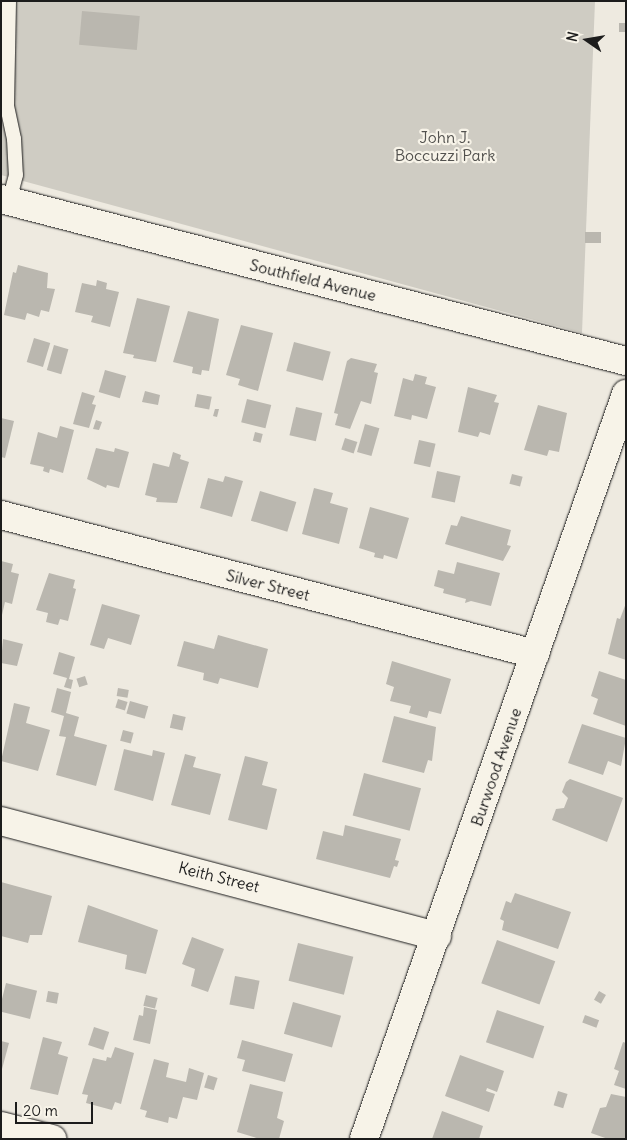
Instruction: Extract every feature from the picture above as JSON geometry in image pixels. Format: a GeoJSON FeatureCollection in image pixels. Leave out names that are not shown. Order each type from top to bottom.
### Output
{"type":"FeatureCollection","features":[{"type":"Feature","properties":{"kind":"street","name":"Southfield Avenue"},"geometry":{"type":"LineString","coordinates":[[5,200],[626,361]]}},
{"type":"Feature","properties":{"kind":"street","name":"Burwood Avenue"},"geometry":{"type":"LineString","coordinates":[[364,1139],[437,936],[626,394]]}},
{"type":"Feature","properties":{"kind":"street","name":"Silver Street"},"geometry":{"type":"LineString","coordinates":[[1,515],[535,654]]}},
{"type":"Feature","properties":{"kind":"street","name":"Keith Street"},"geometry":{"type":"LineString","coordinates":[[1,821],[437,936]]}},
{"type":"Feature","properties":{"kind":"street"},"geometry":{"type":"LineString","coordinates":[[1,1126],[52,1139]]}},
{"type":"Feature","properties":{"kind":"lane"},"geometry":{"type":"LineString","coordinates":[[5,200],[16,175],[14,139],[7,106],[9,1]]}},
{"type":"Feature","properties":{"kind":"green space","name":"John J. Boccuzzi Park"},"geometry":{"type":"Polygon","coordinates":[[[1,1],[595,1],[582,333],[1,175],[1,1]]]}},
{"type":"Feature","properties":{"kind":"building"},"geometry":{"type":"Polygon","coordinates":[[[82,11],[140,16],[137,50],[79,45],[82,11]]]}},
{"type":"Feature","properties":{"kind":"building"},"geometry":{"type":"Polygon","coordinates":[[[619,23],[626,23],[626,32],[619,32],[619,23]]]}},
{"type":"Feature","properties":{"kind":"building"},"geometry":{"type":"Polygon","coordinates":[[[585,232],[601,232],[601,243],[585,243],[585,232]]]}},
{"type":"Feature","properties":{"kind":"building"},"geometry":{"type":"Polygon","coordinates":[[[18,265],[48,273],[47,288],[55,289],[49,312],[41,310],[39,317],[27,313],[25,320],[4,315],[13,272],[16,273],[18,265]]]}},
{"type":"Feature","properties":{"kind":"building"},"geometry":{"type":"Polygon","coordinates":[[[97,280],[107,283],[106,289],[119,292],[110,327],[91,322],[93,316],[75,312],[82,283],[96,286],[97,280]]]}},
{"type":"Feature","properties":{"kind":"building"},"geometry":{"type":"Polygon","coordinates":[[[137,298],[170,306],[156,362],[133,358],[134,355],[123,353],[137,298]]]}},
{"type":"Feature","properties":{"kind":"building"},"geometry":{"type":"Polygon","coordinates":[[[188,311],[219,319],[209,371],[202,370],[201,375],[192,373],[193,367],[173,362],[188,311]]]}},
{"type":"Feature","properties":{"kind":"building"},"geometry":{"type":"Polygon","coordinates":[[[241,325],[273,333],[258,391],[238,385],[240,379],[226,375],[241,325]]]}},
{"type":"Feature","properties":{"kind":"building"},"geometry":{"type":"Polygon","coordinates":[[[34,338],[50,343],[43,367],[27,362],[34,338]]]}},
{"type":"Feature","properties":{"kind":"building"},"geometry":{"type":"Polygon","coordinates":[[[294,342],[331,352],[323,381],[286,371],[294,342]]]}},
{"type":"Feature","properties":{"kind":"building"},"geometry":{"type":"Polygon","coordinates":[[[54,345],[68,349],[61,374],[47,370],[54,345]]]}},
{"type":"Feature","properties":{"kind":"building"},"geometry":{"type":"Polygon","coordinates":[[[351,358],[377,364],[374,372],[378,373],[371,404],[361,401],[350,429],[335,425],[338,414],[334,413],[347,361],[351,358]]]}},
{"type":"Feature","properties":{"kind":"building"},"geometry":{"type":"Polygon","coordinates":[[[105,370],[126,376],[120,398],[99,392],[105,370]]]}},
{"type":"Feature","properties":{"kind":"building"},"geometry":{"type":"Polygon","coordinates":[[[415,374],[427,377],[425,384],[436,387],[427,419],[412,415],[411,420],[394,416],[403,378],[413,381],[415,374]]]}},
{"type":"Feature","properties":{"kind":"building"},"geometry":{"type":"Polygon","coordinates":[[[468,387],[497,395],[494,402],[499,403],[490,435],[480,432],[478,437],[458,432],[468,387]]]}},
{"type":"Feature","properties":{"kind":"building"},"geometry":{"type":"Polygon","coordinates":[[[145,391],[160,395],[158,405],[142,402],[145,391]]]}},
{"type":"Feature","properties":{"kind":"building"},"geometry":{"type":"Polygon","coordinates":[[[82,392],[95,396],[92,404],[96,405],[89,428],[73,424],[82,392]]]}},
{"type":"Feature","properties":{"kind":"building"},"geometry":{"type":"Polygon","coordinates":[[[197,394],[212,397],[209,410],[195,407],[197,394]]]}},
{"type":"Feature","properties":{"kind":"building"},"geometry":{"type":"Polygon","coordinates":[[[247,399],[271,405],[265,428],[241,422],[247,399]]]}},
{"type":"Feature","properties":{"kind":"building"},"geometry":{"type":"Polygon","coordinates":[[[538,405],[567,413],[559,452],[549,450],[547,456],[524,450],[538,405]]]}},
{"type":"Feature","properties":{"kind":"building"},"geometry":{"type":"Polygon","coordinates":[[[296,407],[322,413],[316,441],[289,435],[296,407]]]}},
{"type":"Feature","properties":{"kind":"building"},"geometry":{"type":"Polygon","coordinates":[[[215,409],[219,409],[217,417],[213,416],[215,409]]]}},
{"type":"Feature","properties":{"kind":"building"},"geometry":{"type":"Polygon","coordinates":[[[1,418],[14,421],[5,458],[1,457],[1,418]]]}},
{"type":"Feature","properties":{"kind":"building"},"geometry":{"type":"Polygon","coordinates":[[[96,420],[102,422],[99,430],[93,429],[96,420]]]}},
{"type":"Feature","properties":{"kind":"building"},"geometry":{"type":"Polygon","coordinates":[[[365,424],[379,428],[371,456],[357,452],[365,424]]]}},
{"type":"Feature","properties":{"kind":"building"},"geometry":{"type":"Polygon","coordinates":[[[60,426],[74,430],[63,473],[50,469],[49,473],[43,471],[44,467],[30,464],[38,432],[57,438],[60,426]]]}},
{"type":"Feature","properties":{"kind":"building"},"geometry":{"type":"Polygon","coordinates":[[[255,432],[263,434],[261,443],[253,441],[255,432]]]}},
{"type":"Feature","properties":{"kind":"building"},"geometry":{"type":"Polygon","coordinates":[[[345,438],[357,442],[354,453],[341,449],[345,438]]]}},
{"type":"Feature","properties":{"kind":"building"},"geometry":{"type":"Polygon","coordinates":[[[419,440],[436,444],[430,467],[414,463],[419,440]]]}},
{"type":"Feature","properties":{"kind":"building"},"geometry":{"type":"Polygon","coordinates":[[[96,448],[114,452],[115,448],[129,452],[119,488],[107,485],[106,488],[87,479],[96,448]]]}},
{"type":"Feature","properties":{"kind":"building"},"geometry":{"type":"Polygon","coordinates":[[[173,452],[181,455],[180,459],[189,462],[177,503],[156,502],[157,498],[145,495],[153,463],[169,467],[173,452]]]}},
{"type":"Feature","properties":{"kind":"building"},"geometry":{"type":"Polygon","coordinates":[[[437,471],[460,476],[455,502],[431,497],[437,471]]]}},
{"type":"Feature","properties":{"kind":"building"},"geometry":{"type":"Polygon","coordinates":[[[512,474],[523,477],[520,487],[509,484],[512,474]]]}},
{"type":"Feature","properties":{"kind":"building"},"geometry":{"type":"Polygon","coordinates":[[[225,476],[243,481],[232,517],[200,508],[208,478],[223,482],[225,476]]]}},
{"type":"Feature","properties":{"kind":"building"},"geometry":{"type":"Polygon","coordinates":[[[314,488],[333,493],[330,503],[348,508],[339,544],[302,534],[314,488]]]}},
{"type":"Feature","properties":{"kind":"building"},"geometry":{"type":"Polygon","coordinates":[[[260,491],[296,502],[287,532],[251,521],[260,491]]]}},
{"type":"Feature","properties":{"kind":"building"},"geometry":{"type":"Polygon","coordinates":[[[370,507],[409,518],[397,559],[384,555],[383,559],[374,557],[375,553],[359,548],[370,507]]]}},
{"type":"Feature","properties":{"kind":"building"},"geometry":{"type":"Polygon","coordinates":[[[461,516],[511,530],[507,545],[511,546],[503,561],[445,544],[451,525],[457,526],[461,516]]]}},
{"type":"Feature","properties":{"kind":"building"},"geometry":{"type":"Polygon","coordinates":[[[1,561],[13,564],[11,572],[19,574],[12,604],[5,602],[2,615],[1,561]]]}},
{"type":"Feature","properties":{"kind":"building"},"geometry":{"type":"Polygon","coordinates":[[[457,562],[500,573],[491,606],[471,601],[465,603],[466,599],[443,593],[444,589],[434,586],[438,570],[454,574],[457,562]]]}},
{"type":"Feature","properties":{"kind":"building"},"geometry":{"type":"Polygon","coordinates":[[[49,573],[75,580],[73,588],[76,589],[68,621],[60,619],[58,625],[46,622],[48,613],[36,610],[49,573]]]}},
{"type":"Feature","properties":{"kind":"building"},"geometry":{"type":"Polygon","coordinates":[[[626,603],[626,660],[608,654],[617,618],[620,619],[626,603]]]}},
{"type":"Feature","properties":{"kind":"building"},"geometry":{"type":"Polygon","coordinates":[[[102,604],[140,615],[131,645],[108,638],[104,649],[90,645],[102,604]]]}},
{"type":"Feature","properties":{"kind":"building"},"geometry":{"type":"Polygon","coordinates":[[[218,635],[268,649],[258,688],[220,678],[218,684],[203,680],[204,673],[177,666],[184,641],[214,649],[218,635]]]}},
{"type":"Feature","properties":{"kind":"building"},"geometry":{"type":"Polygon","coordinates":[[[3,639],[23,644],[17,666],[1,663],[3,639]]]}},
{"type":"Feature","properties":{"kind":"building"},"geometry":{"type":"Polygon","coordinates":[[[59,652],[75,657],[69,679],[73,680],[71,689],[64,687],[67,678],[53,674],[59,652]]]}},
{"type":"Feature","properties":{"kind":"building"},"geometry":{"type":"Polygon","coordinates":[[[392,661],[451,679],[441,714],[429,711],[427,718],[409,713],[411,706],[390,701],[394,687],[386,684],[392,661]]]}},
{"type":"Feature","properties":{"kind":"building"},"geometry":{"type":"Polygon","coordinates":[[[599,671],[626,680],[626,726],[593,714],[598,699],[591,696],[599,671]]]}},
{"type":"Feature","properties":{"kind":"building"},"geometry":{"type":"Polygon","coordinates":[[[85,676],[88,685],[79,687],[76,679],[85,676]]]}},
{"type":"Feature","properties":{"kind":"building"},"geometry":{"type":"Polygon","coordinates":[[[57,688],[71,692],[66,713],[79,717],[74,736],[107,745],[96,786],[56,775],[66,737],[59,736],[64,716],[51,712],[57,688]]]}},
{"type":"Feature","properties":{"kind":"building"},"geometry":{"type":"Polygon","coordinates":[[[118,688],[129,690],[127,698],[117,696],[118,688]]]}},
{"type":"Feature","properties":{"kind":"building"},"geometry":{"type":"Polygon","coordinates":[[[118,699],[128,702],[125,711],[115,708],[118,699]]]}},
{"type":"Feature","properties":{"kind":"building"},"geometry":{"type":"Polygon","coordinates":[[[130,701],[148,706],[145,719],[126,713],[130,701]]]}},
{"type":"Feature","properties":{"kind":"building"},"geometry":{"type":"Polygon","coordinates":[[[14,703],[30,707],[26,723],[50,730],[38,771],[1,761],[14,703]]]}},
{"type":"Feature","properties":{"kind":"building"},"geometry":{"type":"Polygon","coordinates":[[[173,714],[186,717],[183,731],[170,728],[173,714]]]}},
{"type":"Feature","properties":{"kind":"building"},"geometry":{"type":"Polygon","coordinates":[[[394,716],[436,727],[432,761],[428,760],[424,773],[382,762],[394,716]]]}},
{"type":"Feature","properties":{"kind":"building"},"geometry":{"type":"Polygon","coordinates":[[[582,724],[626,738],[621,766],[608,761],[603,775],[568,763],[582,724]]]}},
{"type":"Feature","properties":{"kind":"building"},"geometry":{"type":"Polygon","coordinates":[[[123,730],[134,733],[131,743],[120,741],[123,730]]]}},
{"type":"Feature","properties":{"kind":"building"},"geometry":{"type":"Polygon","coordinates":[[[124,749],[152,756],[153,750],[165,753],[153,801],[114,790],[124,749]]]}},
{"type":"Feature","properties":{"kind":"building"},"geometry":{"type":"Polygon","coordinates":[[[185,754],[196,757],[193,767],[221,774],[210,815],[171,805],[185,754]]]}},
{"type":"Feature","properties":{"kind":"building"},"geometry":{"type":"Polygon","coordinates":[[[245,756],[268,762],[262,785],[277,789],[267,830],[228,820],[245,756]]]}},
{"type":"Feature","properties":{"kind":"building"},"geometry":{"type":"Polygon","coordinates":[[[364,773],[421,788],[410,831],[353,816],[364,773]]]}},
{"type":"Feature","properties":{"kind":"building"},"geometry":{"type":"Polygon","coordinates":[[[570,779],[623,798],[607,842],[552,820],[556,809],[564,808],[568,798],[562,792],[566,782],[570,779]]]}},
{"type":"Feature","properties":{"kind":"building"},"geometry":{"type":"Polygon","coordinates":[[[345,825],[401,839],[395,860],[399,861],[397,867],[394,866],[390,878],[316,859],[323,831],[343,836],[345,825]]]}},
{"type":"Feature","properties":{"kind":"building"},"geometry":{"type":"Polygon","coordinates":[[[1,882],[52,896],[42,935],[30,935],[28,943],[1,936],[1,882]]]}},
{"type":"Feature","properties":{"kind":"building"},"geometry":{"type":"Polygon","coordinates":[[[515,893],[571,912],[558,949],[502,930],[504,921],[500,919],[506,901],[511,903],[515,893]]]}},
{"type":"Feature","properties":{"kind":"building"},"geometry":{"type":"Polygon","coordinates":[[[88,905],[158,930],[146,974],[125,969],[127,955],[78,942],[88,905]]]}},
{"type":"Feature","properties":{"kind":"building"},"geometry":{"type":"Polygon","coordinates":[[[192,937],[224,949],[208,992],[191,986],[195,969],[182,964],[192,937]]]}},
{"type":"Feature","properties":{"kind":"building"},"geometry":{"type":"Polygon","coordinates":[[[497,940],[555,961],[540,1004],[481,983],[497,940]]]}},
{"type":"Feature","properties":{"kind":"building"},"geometry":{"type":"Polygon","coordinates":[[[298,943],[353,957],[344,995],[289,981],[298,943]]]}},
{"type":"Feature","properties":{"kind":"building"},"geometry":{"type":"Polygon","coordinates":[[[235,976],[260,981],[254,1009],[229,1004],[235,976]]]}},
{"type":"Feature","properties":{"kind":"building"},"geometry":{"type":"Polygon","coordinates":[[[6,983],[37,991],[30,1019],[1,1012],[6,983]]]}},
{"type":"Feature","properties":{"kind":"building"},"geometry":{"type":"Polygon","coordinates":[[[48,991],[59,993],[57,1004],[46,1002],[48,991]]]}},
{"type":"Feature","properties":{"kind":"building"},"geometry":{"type":"Polygon","coordinates":[[[599,991],[606,995],[601,1004],[594,1000],[599,991]]]}},
{"type":"Feature","properties":{"kind":"building"},"geometry":{"type":"Polygon","coordinates":[[[146,995],[158,998],[155,1009],[143,1006],[146,995]]]}},
{"type":"Feature","properties":{"kind":"building"},"geometry":{"type":"Polygon","coordinates":[[[293,1002],[341,1016],[332,1048],[284,1034],[293,1002]]]}},
{"type":"Feature","properties":{"kind":"building"},"geometry":{"type":"Polygon","coordinates":[[[144,1007],[157,1010],[150,1044],[133,1040],[139,1015],[143,1016],[144,1007]]]}},
{"type":"Feature","properties":{"kind":"building"},"geometry":{"type":"Polygon","coordinates":[[[497,1010],[544,1026],[533,1058],[486,1042],[497,1010]]]}},
{"type":"Feature","properties":{"kind":"building"},"geometry":{"type":"Polygon","coordinates":[[[585,1015],[599,1020],[596,1028],[582,1023],[585,1015]]]}},
{"type":"Feature","properties":{"kind":"building"},"geometry":{"type":"Polygon","coordinates":[[[94,1027],[109,1032],[103,1050],[88,1045],[94,1027]]]}},
{"type":"Feature","properties":{"kind":"building"},"geometry":{"type":"Polygon","coordinates":[[[43,1037],[62,1042],[58,1054],[68,1057],[58,1095],[30,1089],[43,1037]]]}},
{"type":"Feature","properties":{"kind":"building"},"geometry":{"type":"Polygon","coordinates":[[[242,1040],[293,1054],[285,1082],[242,1071],[245,1060],[237,1058],[242,1040]]]}},
{"type":"Feature","properties":{"kind":"building"},"geometry":{"type":"Polygon","coordinates":[[[1,1041],[9,1043],[2,1069],[1,1069],[1,1041]]]}},
{"type":"Feature","properties":{"kind":"building"},"geometry":{"type":"Polygon","coordinates":[[[623,1042],[626,1043],[626,1089],[614,1085],[619,1071],[614,1069],[623,1042]]]}},
{"type":"Feature","properties":{"kind":"building"},"geometry":{"type":"Polygon","coordinates":[[[115,1047],[134,1053],[121,1104],[115,1102],[112,1110],[86,1103],[88,1095],[82,1094],[93,1058],[106,1061],[107,1057],[111,1058],[115,1047]]]}},
{"type":"Feature","properties":{"kind":"building"},"geometry":{"type":"Polygon","coordinates":[[[460,1055],[504,1071],[497,1092],[487,1088],[486,1091],[495,1094],[489,1112],[445,1096],[460,1055]]]}},
{"type":"Feature","properties":{"kind":"building"},"geometry":{"type":"Polygon","coordinates":[[[154,1059],[169,1063],[166,1077],[186,1082],[189,1068],[204,1073],[197,1100],[183,1097],[177,1119],[169,1117],[168,1123],[145,1117],[147,1111],[140,1109],[154,1059]]]}},
{"type":"Feature","properties":{"kind":"building"},"geometry":{"type":"Polygon","coordinates":[[[208,1075],[218,1078],[214,1090],[204,1087],[208,1075]]]}},
{"type":"Feature","properties":{"kind":"building"},"geometry":{"type":"Polygon","coordinates":[[[250,1084],[283,1092],[277,1118],[284,1121],[279,1139],[260,1139],[237,1132],[250,1084]]]}},
{"type":"Feature","properties":{"kind":"building"},"geometry":{"type":"Polygon","coordinates":[[[558,1091],[568,1094],[563,1108],[554,1105],[558,1091]]]}},
{"type":"Feature","properties":{"kind":"building"},"geometry":{"type":"Polygon","coordinates":[[[611,1094],[626,1097],[626,1139],[608,1139],[591,1133],[600,1108],[606,1107],[611,1094]]]}},
{"type":"Feature","properties":{"kind":"building"},"geometry":{"type":"Polygon","coordinates":[[[442,1111],[483,1126],[479,1139],[432,1139],[442,1111]]]}}]}
